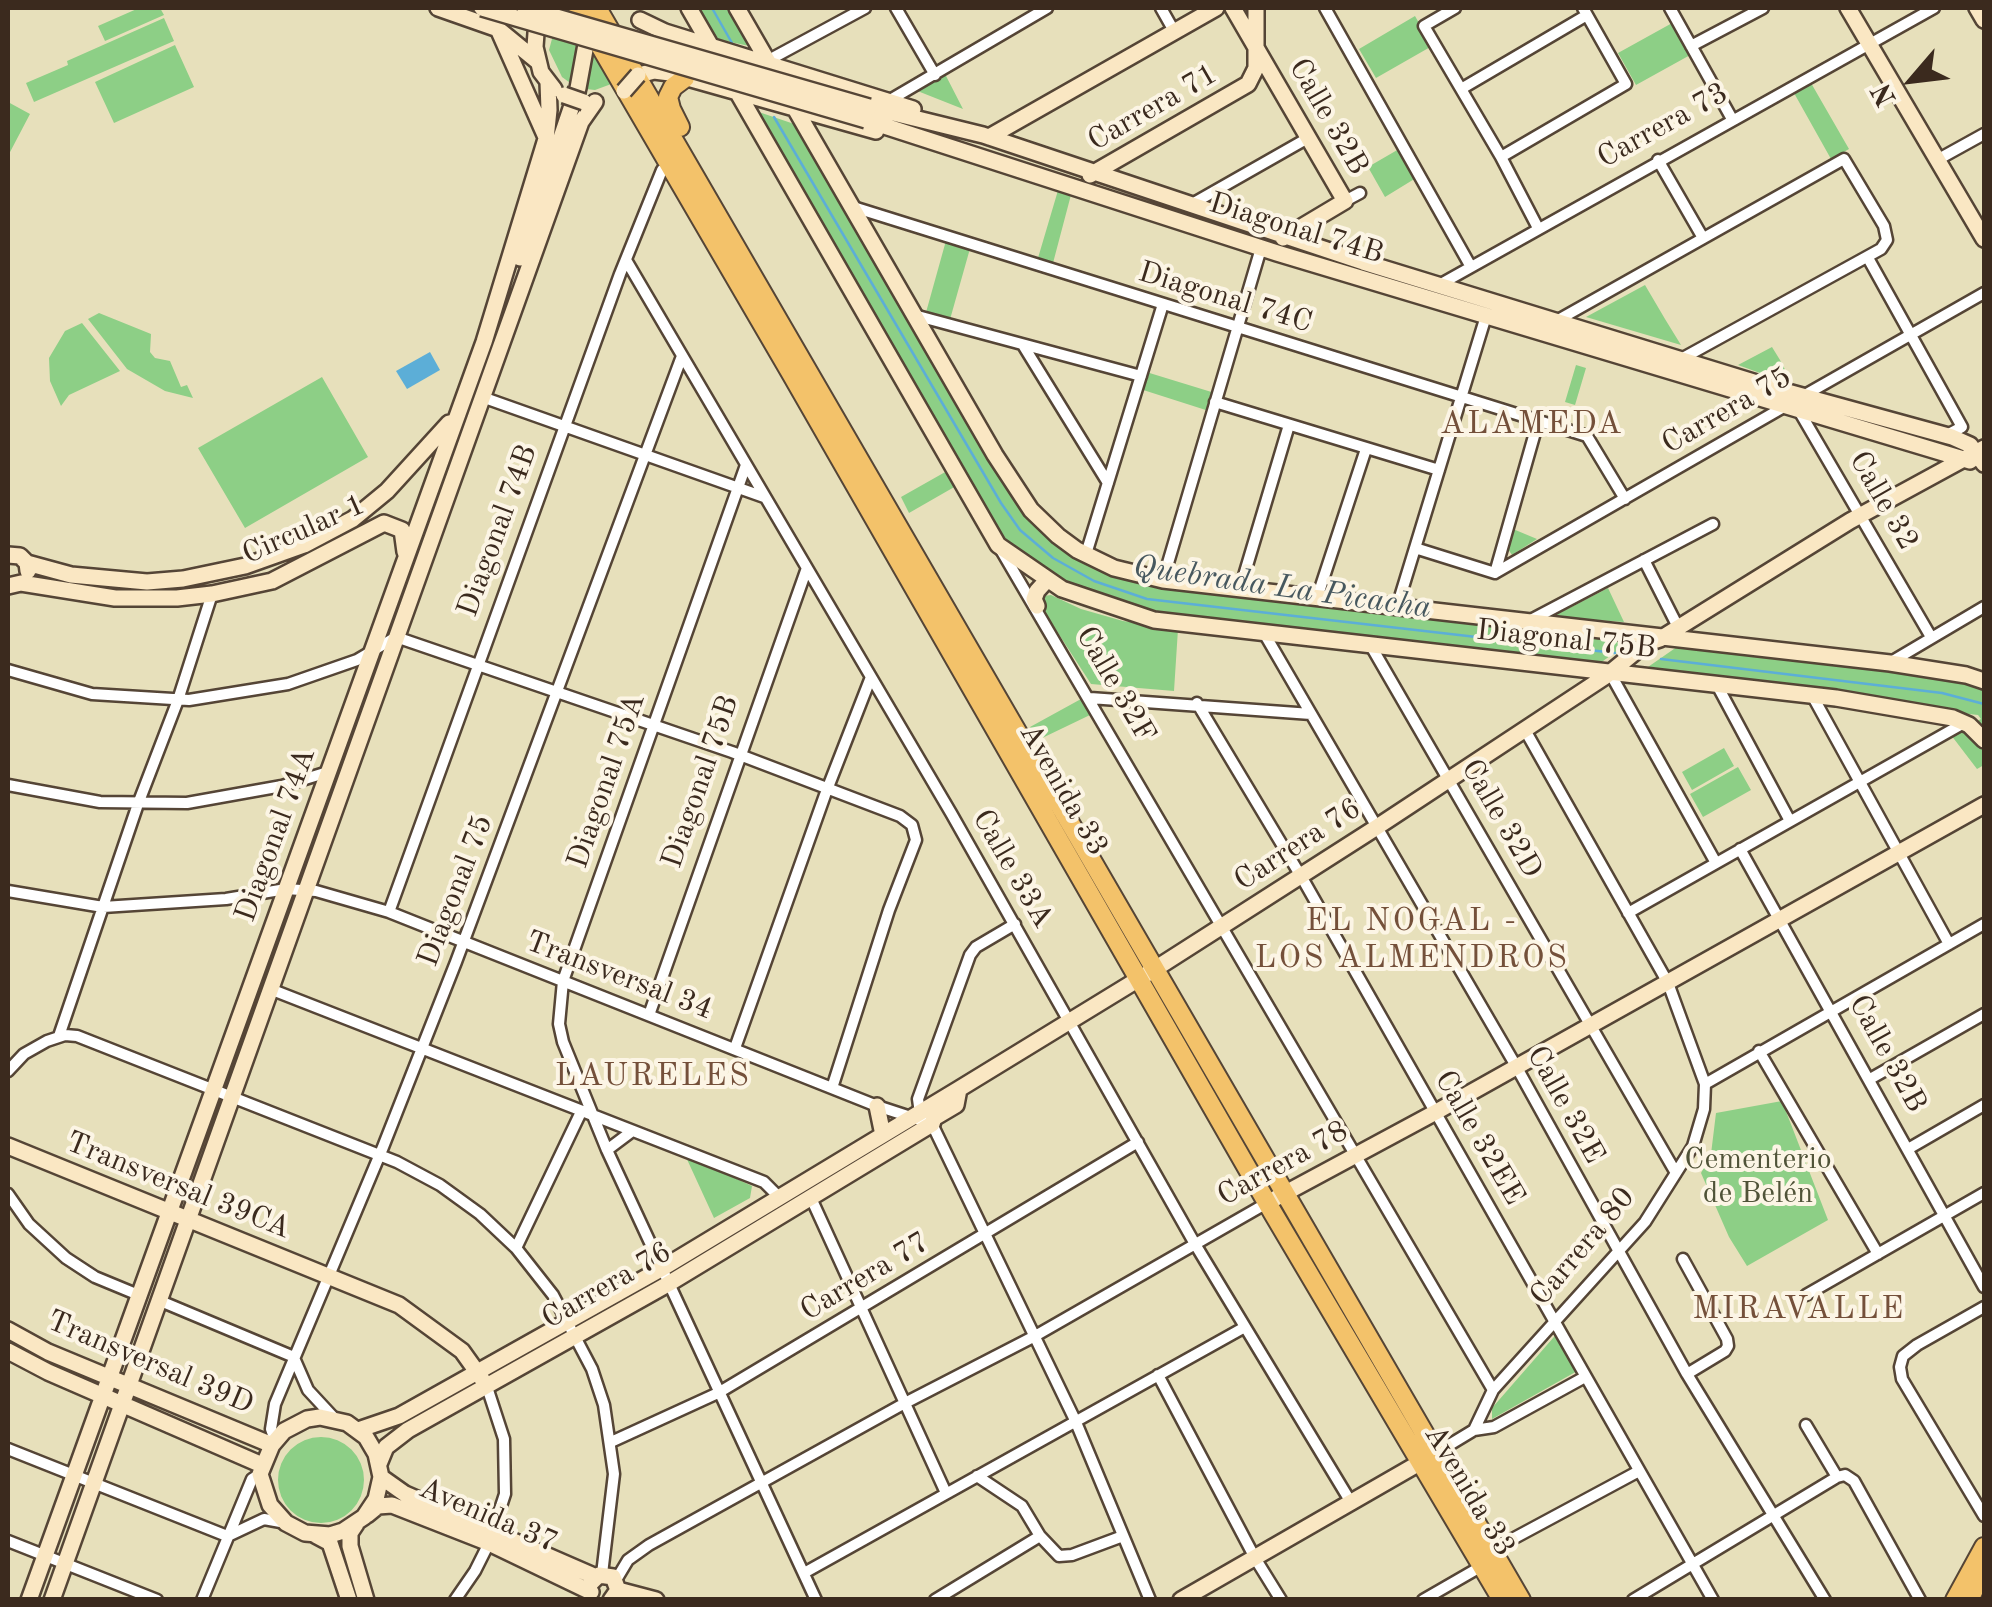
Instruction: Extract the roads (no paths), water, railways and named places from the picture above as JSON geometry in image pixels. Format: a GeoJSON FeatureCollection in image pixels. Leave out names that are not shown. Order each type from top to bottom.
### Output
{"type":"FeatureCollection","features":[{"type":"Feature","properties":{"kind":"main road","name":"Avenida 33"},"geometry":{"type":"LineString","coordinates":[[578,8],[1148,974],[1285,1194],[1436,1453],[1487,1558],[1502,1600]]}},
{"type":"Feature","properties":{"kind":"main road","name":"Avenida 33"},"geometry":{"type":"LineString","coordinates":[[597,8],[767,296],[1148,974],[1267,1203],[1419,1464],[1521,1600]]}},
{"type":"Feature","properties":{"kind":"main road"},"geometry":{"type":"LineString","coordinates":[[685,78],[670,91],[670,109],[738,231],[767,296]]}},
{"type":"Feature","properties":{"kind":"main road"},"geometry":{"type":"LineString","coordinates":[[620,94],[662,170],[742,289]]}},
{"type":"Feature","properties":{"kind":"main road"},"geometry":{"type":"LineString","coordinates":[[1955,1600],[1984,1547]]}},
{"type":"Feature","properties":{"kind":"main road"},"geometry":{"type":"LineString","coordinates":[[1970,1600],[1984,1569]]}},
{"type":"Feature","properties":{"kind":"street"},"geometry":{"type":"LineString","coordinates":[[438,8],[592,32]]}},
{"type":"Feature","properties":{"kind":"street"},"geometry":{"type":"LineString","coordinates":[[525,8],[592,32]]}},
{"type":"Feature","properties":{"kind":"street"},"geometry":{"type":"LineString","coordinates":[[537,61],[536,34],[550,8]]}},
{"type":"Feature","properties":{"kind":"street"},"geometry":{"type":"LineString","coordinates":[[736,8],[995,455],[1032,510],[1058,536],[1086,554],[1164,304]]}},
{"type":"Feature","properties":{"kind":"street"},"geometry":{"type":"LineString","coordinates":[[767,61],[866,8]]}},
{"type":"Feature","properties":{"kind":"street"},"geometry":{"type":"LineString","coordinates":[[896,8],[935,75]]}},
{"type":"Feature","properties":{"kind":"street"},"geometry":{"type":"LineString","coordinates":[[890,100],[1047,8]]}},
{"type":"Feature","properties":{"kind":"street"},"geometry":{"type":"LineString","coordinates":[[1161,8],[1174,32]]}},
{"type":"Feature","properties":{"kind":"street"},"geometry":{"type":"LineString","coordinates":[[635,14],[682,37],[837,82],[986,136],[1216,8]]}},
{"type":"Feature","properties":{"kind":"street","name":"Calle 32B"},"geometry":{"type":"LineString","coordinates":[[1232,8],[1345,201]]}},
{"type":"Feature","properties":{"kind":"street"},"geometry":{"type":"LineString","coordinates":[[1256,8],[1256,49]]}},
{"type":"Feature","properties":{"kind":"street"},"geometry":{"type":"LineString","coordinates":[[1325,8],[1471,267]]}},
{"type":"Feature","properties":{"kind":"street"},"geometry":{"type":"LineString","coordinates":[[1455,8],[1424,26],[1538,228]]}},
{"type":"Feature","properties":{"kind":"street"},"geometry":{"type":"LineString","coordinates":[[1670,8],[1732,119]]}},
{"type":"Feature","properties":{"kind":"street"},"geometry":{"type":"LineString","coordinates":[[1692,46],[1762,8]]}},
{"type":"Feature","properties":{"kind":"street"},"geometry":{"type":"LineString","coordinates":[[1848,8],[1984,239]]}},
{"type":"Feature","properties":{"kind":"street","name":"Carrera 73"},"geometry":{"type":"LineString","coordinates":[[1421,296],[1934,8]]}},
{"type":"Feature","properties":{"kind":"street"},"geometry":{"type":"LineString","coordinates":[[1977,8],[1984,20]]}},
{"type":"Feature","properties":{"kind":"street"},"geometry":{"type":"LineString","coordinates":[[1461,89],[1585,11],[1626,84],[1501,157]]}},
{"type":"Feature","properties":{"kind":"street"},"geometry":{"type":"LineString","coordinates":[[476,12],[537,61],[548,82],[564,96],[590,102],[620,94],[638,75],[646,48],[635,14]]}},
{"type":"Feature","properties":{"kind":"street"},"geometry":{"type":"LineString","coordinates":[[682,37],[693,15]]}},
{"type":"Feature","properties":{"kind":"street","name":"Calle 32F"},"geometry":{"type":"LineString","coordinates":[[693,15],[1493,1390]]}},
{"type":"Feature","properties":{"kind":"street"},"geometry":{"type":"LineString","coordinates":[[498,29],[546,139]]}},
{"type":"Feature","properties":{"kind":"street"},"geometry":{"type":"LineString","coordinates":[[484,342],[506,296],[569,116],[592,32]]}},
{"type":"Feature","properties":{"kind":"street","name":"Diagonal 74B"},"geometry":{"type":"LineString","coordinates":[[592,32],[868,113],[1048,181],[1264,248],[1798,406],[1931,450],[1979,458]]}},
{"type":"Feature","properties":{"kind":"street","name":"Carrera 71"},"geometry":{"type":"LineString","coordinates":[[1048,181],[1078,180],[1093,174],[1248,84],[1254,78],[1256,49]]}},
{"type":"Feature","properties":{"kind":"street"},"geometry":{"type":"LineString","coordinates":[[638,75],[662,72],[1010,168]]}},
{"type":"Feature","properties":{"kind":"street"},"geometry":{"type":"LineString","coordinates":[[770,102],[778,80]]}},
{"type":"Feature","properties":{"kind":"street","name":"Diagonal 74A"},"geometry":{"type":"LineString","coordinates":[[29,1600],[105,1396],[120,1381],[178,1216],[214,1089],[484,342],[546,139],[548,82]]}},
{"type":"Feature","properties":{"kind":"street"},"geometry":{"type":"LineString","coordinates":[[828,118],[826,98],[837,82]]}},
{"type":"Feature","properties":{"kind":"street","name":"Diagonal 74A"},"geometry":{"type":"LineString","coordinates":[[178,1216],[231,1096],[590,102]]}},
{"type":"Feature","properties":{"kind":"street","name":"Diagonal 74B"},"geometry":{"type":"LineString","coordinates":[[868,113],[986,136],[1190,206],[1683,358],[1798,406],[1946,435],[1970,445],[1979,458]]}},
{"type":"Feature","properties":{"kind":"street"},"geometry":{"type":"LineString","coordinates":[[1937,160],[1984,134]]}},
{"type":"Feature","properties":{"kind":"street"},"geometry":{"type":"LineString","coordinates":[[1190,206],[1308,138]]}},
{"type":"Feature","properties":{"kind":"street"},"geometry":{"type":"LineString","coordinates":[[1558,320],[1844,159],[1884,226],[1887,240],[1881,249],[1683,358]]}},
{"type":"Feature","properties":{"kind":"street"},"geometry":{"type":"LineString","coordinates":[[1658,160],[1703,238]]}},
{"type":"Feature","properties":{"kind":"street","name":"Diagonal 74B"},"geometry":{"type":"LineString","coordinates":[[389,912],[662,170]]}},
{"type":"Feature","properties":{"kind":"street"},"geometry":{"type":"LineString","coordinates":[[1163,580],[1259,254],[1360,192]]}},
{"type":"Feature","properties":{"kind":"street","name":"Diagonal 74C"},"geometry":{"type":"LineString","coordinates":[[849,206],[1587,436],[1625,499]]}},
{"type":"Feature","properties":{"kind":"street"},"geometry":{"type":"LineString","coordinates":[[1868,258],[1962,426],[1946,435]]}},
{"type":"Feature","properties":{"kind":"street","name":"Calle 33A"},"geometry":{"type":"LineString","coordinates":[[626,260],[1015,924],[1195,1244],[1352,1504]]}},
{"type":"Feature","properties":{"kind":"street","name":"Carrera 75"},"geometry":{"type":"LineString","coordinates":[[1495,573],[1798,406],[1984,293]]}},
{"type":"Feature","properties":{"kind":"street"},"geometry":{"type":"LineString","coordinates":[[914,315],[1141,376]]}},
{"type":"Feature","properties":{"kind":"street"},"geometry":{"type":"LineString","coordinates":[[1398,607],[1486,316]]}},
{"type":"Feature","properties":{"kind":"street"},"geometry":{"type":"LineString","coordinates":[[1023,345],[1108,483]]}},
{"type":"Feature","properties":{"kind":"street","name":"Diagonal 75"},"geometry":{"type":"LineString","coordinates":[[273,1442],[271,1429],[276,1404],[422,1048],[682,356]]}},
{"type":"Feature","properties":{"kind":"street"},"geometry":{"type":"LineString","coordinates":[[482,397],[765,497]]}},
{"type":"Feature","properties":{"kind":"street"},"geometry":{"type":"LineString","coordinates":[[1215,402],[1439,470]]}},
{"type":"Feature","properties":{"kind":"street","name":"Calle 32"},"geometry":{"type":"LineString","coordinates":[[1798,406],[1931,637]]}},
{"type":"Feature","properties":{"kind":"street","name":"Circular 1"},"geometry":{"type":"LineString","coordinates":[[8,554],[20,556],[27,564],[116,581],[182,580],[218,574],[304,545],[353,519],[388,491],[454,418]]}},
{"type":"Feature","properties":{"kind":"street"},"geometry":{"type":"LineString","coordinates":[[1416,548],[1495,573],[1538,422]]}},
{"type":"Feature","properties":{"kind":"street"},"geometry":{"type":"LineString","coordinates":[[1240,589],[1289,424]]}},
{"type":"Feature","properties":{"kind":"street"},"geometry":{"type":"LineString","coordinates":[[1317,598],[1366,449]]}},
{"type":"Feature","properties":{"kind":"street"},"geometry":{"type":"LineString","coordinates":[[1931,450],[1937,459],[1936,475]]}},
{"type":"Feature","properties":{"kind":"street","name":"Carrera 76"},"geometry":{"type":"LineString","coordinates":[[665,1276],[779,1197],[884,1135],[922,1117],[934,1118],[956,1105],[960,1089],[1301,876],[1678,627],[1860,516],[1936,475],[1979,458]]}},
{"type":"Feature","properties":{"kind":"street","name":"Diagonal 75A"},"geometry":{"type":"LineString","coordinates":[[746,465],[564,981],[560,1031],[586,1114],[607,1150],[816,1600]]}},
{"type":"Feature","properties":{"kind":"street","name":"Circular 1"},"geometry":{"type":"LineString","coordinates":[[12,588],[115,598],[212,594],[272,581],[384,523],[402,530],[406,556]]}},
{"type":"Feature","properties":{"kind":"street"},"geometry":{"type":"LineString","coordinates":[[1528,622],[1713,524]]}},
{"type":"Feature","properties":{"kind":"street"},"geometry":{"type":"LineString","coordinates":[[324,535],[331,551]]}},
{"type":"Feature","properties":{"kind":"street","name":"Diagonal 75B"},"geometry":{"type":"LineString","coordinates":[[998,544],[1047,580],[1082,599],[1154,620],[1812,694],[1965,722]]}},
{"type":"Feature","properties":{"kind":"street","name":"Diagonal 75B"},"geometry":{"type":"LineString","coordinates":[[1086,554],[1114,568],[1163,580],[1528,622],[1651,644],[1890,663],[1966,674],[1984,681]]}},
{"type":"Feature","properties":{"kind":"street"},"geometry":{"type":"LineString","coordinates":[[1644,560],[1678,627]]}},
{"type":"Feature","properties":{"kind":"street"},"geometry":{"type":"LineString","coordinates":[[12,588],[27,574],[27,564]]}},
{"type":"Feature","properties":{"kind":"street","name":"Diagonal 75B"},"geometry":{"type":"LineString","coordinates":[[650,1015],[807,568]]}},
{"type":"Feature","properties":{"kind":"street"},"geometry":{"type":"LineString","coordinates":[[59,1036],[178,700],[218,574]]}},
{"type":"Feature","properties":{"kind":"street"},"geometry":{"type":"LineString","coordinates":[[1037,606],[1037,590],[1047,580]]}},
{"type":"Feature","properties":{"kind":"street"},"geometry":{"type":"LineString","coordinates":[[1890,663],[1984,607]]}},
{"type":"Feature","properties":{"kind":"street","name":"Calle 32E"},"geometry":{"type":"LineString","coordinates":[[1264,632],[1516,1066],[1618,1255],[1825,1600]]}},
{"type":"Feature","properties":{"kind":"street"},"geometry":{"type":"LineString","coordinates":[[8,670],[92,694],[178,700],[234,695],[288,684],[370,655],[396,638],[739,755],[900,816],[912,825],[916,840],[889,910],[832,1088]]}},
{"type":"Feature","properties":{"kind":"street","name":"Calle 32D"},"geometry":{"type":"LineString","coordinates":[[1371,646],[1676,1174]]}},
{"type":"Feature","properties":{"kind":"street"},"geometry":{"type":"LineString","coordinates":[[1616,671],[1716,864]]}},
{"type":"Feature","properties":{"kind":"street"},"geometry":{"type":"LineString","coordinates":[[735,1048],[871,678]]}},
{"type":"Feature","properties":{"kind":"street"},"geometry":{"type":"LineString","coordinates":[[1717,685],[1790,821]]}},
{"type":"Feature","properties":{"kind":"street"},"geometry":{"type":"LineString","coordinates":[[1812,694],[1949,944]]}},
{"type":"Feature","properties":{"kind":"street"},"geometry":{"type":"LineString","coordinates":[[1090,698],[1312,714]]}},
{"type":"Feature","properties":{"kind":"street","name":"Calle 32EE"},"geometry":{"type":"LineString","coordinates":[[1197,703],[1301,876],[1713,1600]]}},
{"type":"Feature","properties":{"kind":"street"},"geometry":{"type":"LineString","coordinates":[[1628,914],[1965,722],[1984,740]]}},
{"type":"Feature","properties":{"kind":"street"},"geometry":{"type":"LineString","coordinates":[[1525,730],[1668,982],[1705,1084],[1984,924]]}},
{"type":"Feature","properties":{"kind":"street"},"geometry":{"type":"LineString","coordinates":[[8,786],[80,799],[138,804],[234,797],[328,772]]}},
{"type":"Feature","properties":{"kind":"street","name":"Carrera 78"},"geometry":{"type":"LineString","coordinates":[[601,1590],[632,1556],[1035,1336],[1984,805]]}},
{"type":"Feature","properties":{"kind":"street","name":"Calle 32B"},"geometry":{"type":"LineString","coordinates":[[1740,849],[1984,1287]]}},
{"type":"Feature","properties":{"kind":"street","name":"Transversal 34"},"geometry":{"type":"LineString","coordinates":[[8,891],[103,907],[307,889],[389,912],[877,1106],[922,1117]]}},
{"type":"Feature","properties":{"kind":"street"},"geometry":{"type":"LineString","coordinates":[[1015,924],[976,947],[970,956],[918,1099],[919,1106],[986,1234],[1075,1420],[1150,1600]]}},
{"type":"Feature","properties":{"kind":"street"},"geometry":{"type":"LineString","coordinates":[[270,989],[764,1182],[779,1197]]}},
{"type":"Feature","properties":{"kind":"street"},"geometry":{"type":"LineString","coordinates":[[1870,1079],[1984,1014]]}},
{"type":"Feature","properties":{"kind":"street"},"geometry":{"type":"LineString","coordinates":[[10,1062],[59,1036],[77,1036],[419,1173],[461,1199],[516,1248],[553,1295],[572,1328],[592,1369],[612,1442],[612,1507],[601,1590]]}},
{"type":"Feature","properties":{"kind":"street"},"geometry":{"type":"LineString","coordinates":[[1759,1051],[1878,1254]]}},
{"type":"Feature","properties":{"kind":"street","name":"Carrera 80"},"geometry":{"type":"LineString","coordinates":[[1474,1430],[1493,1390],[1645,1222],[1693,1146],[1701,1123],[1705,1084]]}},
{"type":"Feature","properties":{"kind":"street"},"geometry":{"type":"LineString","coordinates":[[1908,1149],[1984,1105]]}},
{"type":"Feature","properties":{"kind":"street"},"geometry":{"type":"LineString","coordinates":[[877,1106],[884,1135]]}},
{"type":"Feature","properties":{"kind":"street"},"geometry":{"type":"LineString","coordinates":[[516,1248],[586,1114]]}},
{"type":"Feature","properties":{"kind":"street","name":"Carrera 76"},"geometry":{"type":"LineString","coordinates":[[358,1430],[380,1425],[478,1372],[572,1328],[811,1198],[922,1117]]}},
{"type":"Feature","properties":{"kind":"street"},"geometry":{"type":"LineString","coordinates":[[607,1150],[632,1132]]}},
{"type":"Feature","properties":{"kind":"street","name":"Carrera 77"},"geometry":{"type":"LineString","coordinates":[[612,1442],[718,1394],[1138,1142]]}},
{"type":"Feature","properties":{"kind":"street","name":"Transversal 39CA"},"geometry":{"type":"LineString","coordinates":[[8,1146],[376,1294],[422,1318],[462,1351],[487,1387]]}},
{"type":"Feature","properties":{"kind":"street"},"geometry":{"type":"LineString","coordinates":[[8,1194],[29,1224],[66,1258],[95,1277],[294,1357],[308,1390],[334,1418],[358,1430],[372,1445],[380,1470],[376,1499],[350,1534],[366,1600]]}},
{"type":"Feature","properties":{"kind":"street"},"geometry":{"type":"LineString","coordinates":[[1806,1294],[1984,1194]]}},
{"type":"Feature","properties":{"kind":"street"},"geometry":{"type":"LineString","coordinates":[[811,1198],[946,1493]]}},
{"type":"Feature","properties":{"kind":"street"},"geometry":{"type":"LineString","coordinates":[[1684,1258],[1727,1339],[1725,1351],[1687,1374]]}},
{"type":"Feature","properties":{"kind":"street","name":"Diagonal 74A"},"geometry":{"type":"LineString","coordinates":[[52,1600],[121,1402],[118,1359],[149,1298]]}},
{"type":"Feature","properties":{"kind":"street"},"geometry":{"type":"LineString","coordinates":[[1984,1306],[1903,1356],[1900,1367],[1902,1379],[1984,1516]]}},
{"type":"Feature","properties":{"kind":"street"},"geometry":{"type":"LineString","coordinates":[[804,1572],[1245,1326]]}},
{"type":"Feature","properties":{"kind":"street","name":"Carrera 76"},"geometry":{"type":"LineString","coordinates":[[380,1470],[386,1448],[396,1438],[487,1387],[572,1328]]}},
{"type":"Feature","properties":{"kind":"street","name":"Transversal 39D"},"geometry":{"type":"LineString","coordinates":[[8,1330],[48,1352],[273,1442]]}},
{"type":"Feature","properties":{"kind":"street","name":"Transversal 39D"},"geometry":{"type":"LineString","coordinates":[[8,1351],[261,1470]]}},
{"type":"Feature","properties":{"kind":"street"},"geometry":{"type":"LineString","coordinates":[[91,1370],[118,1359]]}},
{"type":"Feature","properties":{"kind":"street"},"geometry":{"type":"LineString","coordinates":[[1158,1375],[1281,1600]]}},
{"type":"Feature","properties":{"kind":"street"},"geometry":{"type":"LineString","coordinates":[[1181,1600],[1474,1430],[1494,1426],[1584,1377]]}},
{"type":"Feature","properties":{"kind":"street"},"geometry":{"type":"LineString","coordinates":[[456,1600],[492,1537],[505,1494],[507,1457],[500,1421],[487,1387]]}},
{"type":"Feature","properties":{"kind":"street"},"geometry":{"type":"LineString","coordinates":[[115,1419],[140,1410]]}},
{"type":"Feature","properties":{"kind":"street"},"geometry":{"type":"LineString","coordinates":[[202,1600],[252,1479],[261,1470],[273,1442],[307,1419],[334,1418]]}},
{"type":"Feature","properties":{"kind":"street"},"geometry":{"type":"LineString","coordinates":[[1806,1425],[1837,1477]]}},
{"type":"Feature","properties":{"kind":"street"},"geometry":{"type":"LineString","coordinates":[[8,1449],[227,1536],[264,1519],[286,1522],[330,1542],[349,1600]]}},
{"type":"Feature","properties":{"kind":"street"},"geometry":{"type":"LineString","coordinates":[[261,1470],[270,1504],[286,1522]]}},
{"type":"Feature","properties":{"kind":"street","name":"Avenida 37"},"geometry":{"type":"LineString","coordinates":[[380,1470],[405,1494],[601,1590],[656,1600]]}},
{"type":"Feature","properties":{"kind":"street"},"geometry":{"type":"LineString","coordinates":[[1423,1600],[1487,1558],[1640,1470]]}},
{"type":"Feature","properties":{"kind":"street"},"geometry":{"type":"LineString","coordinates":[[1633,1600],[1845,1475],[1854,1480],[1920,1600]]}},
{"type":"Feature","properties":{"kind":"street"},"geometry":{"type":"LineString","coordinates":[[978,1476],[1022,1506],[1053,1552],[1063,1556],[1123,1536]]}},
{"type":"Feature","properties":{"kind":"street","name":"Avenida 37"},"geometry":{"type":"LineString","coordinates":[[360,1521],[378,1506],[392,1505],[492,1537]]}},
{"type":"Feature","properties":{"kind":"street"},"geometry":{"type":"LineString","coordinates":[[315,1535],[344,1531],[360,1521]]}},
{"type":"Feature","properties":{"kind":"street"},"geometry":{"type":"LineString","coordinates":[[935,1600],[1040,1536]]}},
{"type":"Feature","properties":{"kind":"street"},"geometry":{"type":"LineString","coordinates":[[8,1541],[158,1600]]}},
{"type":"Feature","properties":{"kind":"water"},"geometry":{"type":"Polygon","coordinates":[[[430,352],[440,370],[407,389],[396,371],[430,352]]]}},
{"type":"Feature","properties":{"kind":"waterway","name":"Quebrada La Picacha"},"geometry":{"type":"LineString","coordinates":[[712,8],[732,43]]}},
{"type":"Feature","properties":{"kind":"waterway","name":"Quebrada La Picacha"},"geometry":{"type":"LineString","coordinates":[[774,117],[1001,503],[1020,530],[1053,558],[1094,581],[1147,599],[1615,653]]}},
{"type":"Feature","properties":{"kind":"waterway","name":"Quebrada La Picacha"},"geometry":{"type":"LineString","coordinates":[[1661,659],[1942,693],[1984,704]]}},
{"type":"Feature","properties":{"kind":"district","name":"ALAMEDA"},"geometry":{"type":"Point","coordinates":[1532,425]}},
{"type":"Feature","properties":{"kind":"district","name":"EL NOGAL - LOS ALMENDROS"},"geometry":{"type":"Point","coordinates":[1412,940]}},
{"type":"Feature","properties":{"kind":"district","name":"LAURELES"},"geometry":{"type":"Point","coordinates":[653,1077]}},
{"type":"Feature","properties":{"kind":"district","name":"MIRAVALLE"},"geometry":{"type":"Point","coordinates":[1799,1310]}},
{"type":"Feature","properties":{"kind":"park label","name":"Cementerio de Belén"},"geometry":{"type":"Point","coordinates":[1758,1177]}}]}
